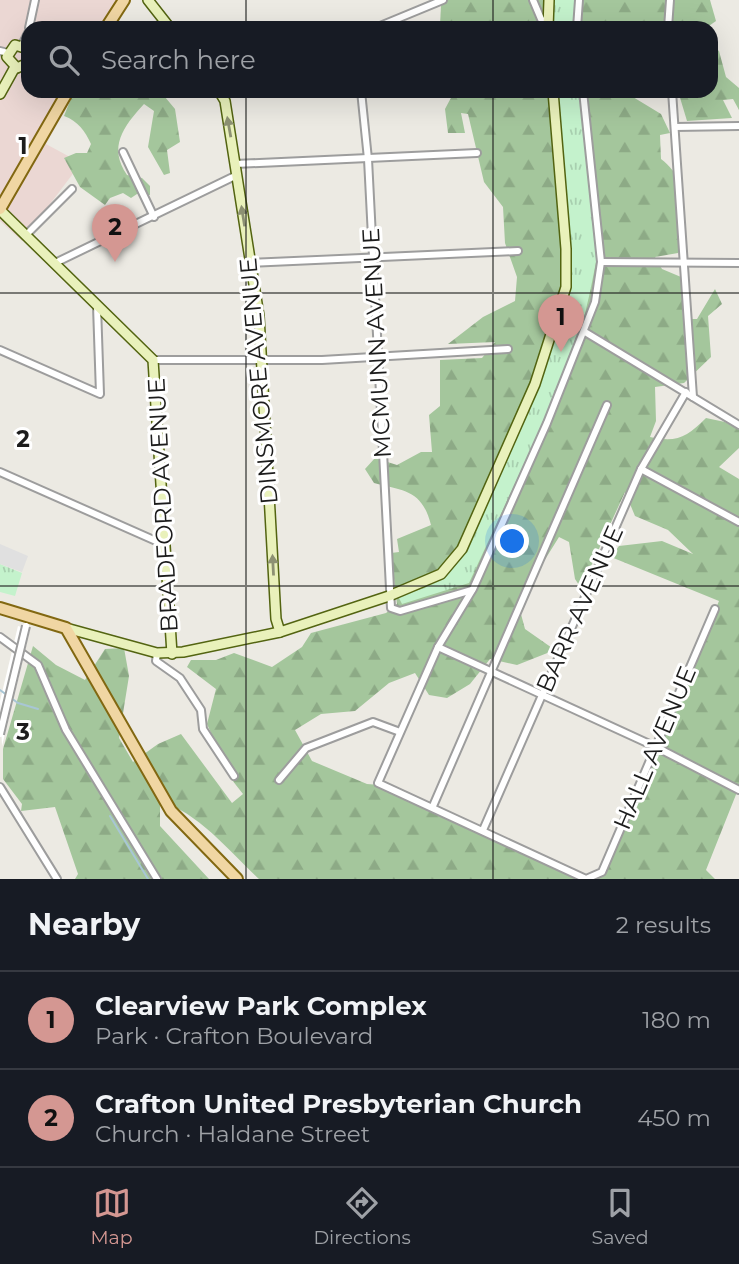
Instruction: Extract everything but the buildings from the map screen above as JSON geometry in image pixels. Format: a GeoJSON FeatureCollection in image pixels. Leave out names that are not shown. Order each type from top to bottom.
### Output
{"type":"FeatureCollection","features":[{"type":"Feature","properties":{"kind":"main road"},"geometry":{"type":"LineString","coordinates":[[110,21],[124,0]]}},
{"type":"Feature","properties":{"kind":"main road"},"geometry":{"type":"LineString","coordinates":[[148,0],[164,21]]}},
{"type":"Feature","properties":{"kind":"main road"},"geometry":{"type":"LineString","coordinates":[[548,0],[548,21]]}},
{"type":"Feature","properties":{"kind":"main road"},"geometry":{"type":"LineString","coordinates":[[0,94],[6,58],[15,45],[21,46]]}},
{"type":"Feature","properties":{"kind":"main road"},"geometry":{"type":"LineString","coordinates":[[0,210],[64,98]]}},
{"type":"Feature","properties":{"kind":"main road","name":"DINSMORE AVENUE"},"geometry":{"type":"LineString","coordinates":[[224,98],[251,263],[261,362],[276,619],[280,632]]}},
{"type":"Feature","properties":{"kind":"main road"},"geometry":{"type":"LineString","coordinates":[[0,608],[27,622],[66,628],[158,653],[172,654],[280,632],[389,596],[434,578],[451,565],[462,550],[535,384],[566,287],[566,249],[554,98]]}},
{"type":"Feature","properties":{"kind":"main road","name":"BRADFORD AVENUE"},"geometry":{"type":"LineString","coordinates":[[0,210],[153,360],[172,654]]}},
{"type":"Feature","properties":{"kind":"main road"},"geometry":{"type":"LineString","coordinates":[[66,628],[171,811],[237,879]]}},
{"type":"Feature","properties":{"kind":"street"},"geometry":{"type":"LineString","coordinates":[[31,21],[35,0]]}},
{"type":"Feature","properties":{"kind":"street"},"geometry":{"type":"LineString","coordinates":[[392,21],[443,0]]}},
{"type":"Feature","properties":{"kind":"street"},"geometry":{"type":"LineString","coordinates":[[533,0],[543,21]]}},
{"type":"Feature","properties":{"kind":"street"},"geometry":{"type":"LineString","coordinates":[[578,21],[579,0]]}},
{"type":"Feature","properties":{"kind":"street"},"geometry":{"type":"LineString","coordinates":[[668,21],[670,0]]}},
{"type":"Feature","properties":{"kind":"street","name":"MCMUNN AVENUE"},"geometry":{"type":"LineString","coordinates":[[362,98],[368,159],[389,596]]}},
{"type":"Feature","properties":{"kind":"street"},"geometry":{"type":"LineString","coordinates":[[584,98],[601,262],[594,302],[584,332],[473,589],[438,647],[378,783],[586,878]]}},
{"type":"Feature","properties":{"kind":"street"},"geometry":{"type":"LineString","coordinates":[[672,98],[693,397]]}},
{"type":"Feature","properties":{"kind":"street"},"geometry":{"type":"LineString","coordinates":[[675,127],[739,126]]}},
{"type":"Feature","properties":{"kind":"street"},"geometry":{"type":"LineString","coordinates":[[122,152],[154,217]]}},
{"type":"Feature","properties":{"kind":"street"},"geometry":{"type":"LineString","coordinates":[[235,164],[477,153]]}},
{"type":"Feature","properties":{"kind":"street"},"geometry":{"type":"LineString","coordinates":[[55,263],[237,175]]}},
{"type":"Feature","properties":{"kind":"street"},"geometry":{"type":"LineString","coordinates":[[26,236],[72,189]]}},
{"type":"Feature","properties":{"kind":"street"},"geometry":{"type":"LineString","coordinates":[[251,263],[519,251]]}},
{"type":"Feature","properties":{"kind":"street"},"geometry":{"type":"LineString","coordinates":[[601,262],[739,263]]}},
{"type":"Feature","properties":{"kind":"street"},"geometry":{"type":"LineString","coordinates":[[0,350],[100,394],[97,304]]}},
{"type":"Feature","properties":{"kind":"street"},"geometry":{"type":"LineString","coordinates":[[584,332],[739,425]]}},
{"type":"Feature","properties":{"kind":"street"},"geometry":{"type":"LineString","coordinates":[[153,360],[261,362],[508,349]]}},
{"type":"Feature","properties":{"kind":"street","name":"BARR AVENUE"},"geometry":{"type":"LineString","coordinates":[[483,830],[641,469],[686,392]]}},
{"type":"Feature","properties":{"kind":"street"},"geometry":{"type":"LineString","coordinates":[[433,806],[607,405]]}},
{"type":"Feature","properties":{"kind":"street"},"geometry":{"type":"LineString","coordinates":[[641,469],[739,522]]}},
{"type":"Feature","properties":{"kind":"street"},"geometry":{"type":"LineString","coordinates":[[0,472],[165,545]]}},
{"type":"Feature","properties":{"kind":"street"},"geometry":{"type":"LineString","coordinates":[[389,596],[391,608],[400,611],[473,589]]}},
{"type":"Feature","properties":{"kind":"street","name":"HALL AVENUE"},"geometry":{"type":"LineString","coordinates":[[586,878],[602,872],[715,609]]}},
{"type":"Feature","properties":{"kind":"street"},"geometry":{"type":"LineString","coordinates":[[0,734],[27,622]]}},
{"type":"Feature","properties":{"kind":"street"},"geometry":{"type":"LineString","coordinates":[[0,637],[38,665],[66,730],[157,879]]}},
{"type":"Feature","properties":{"kind":"street"},"geometry":{"type":"LineString","coordinates":[[438,647],[656,747],[739,790]]}},
{"type":"Feature","properties":{"kind":"street"},"geometry":{"type":"LineString","coordinates":[[158,653],[156,661],[180,678],[201,710],[203,729],[234,776]]}},
{"type":"Feature","properties":{"kind":"street"},"geometry":{"type":"LineString","coordinates":[[279,780],[306,748],[373,722],[400,732]]}},
{"type":"Feature","properties":{"kind":"street"},"geometry":{"type":"LineString","coordinates":[[0,787],[57,879]]}},
{"type":"Feature","properties":{"kind":"shaded area"},"geometry":{"type":"Polygon","coordinates":[[[0,0],[130,0],[118,21],[21,21],[21,98],[72,98],[46,144],[81,163],[22,241],[0,221],[0,0]]]}},
{"type":"Feature","properties":{"kind":"shaded area"},"geometry":{"type":"Polygon","coordinates":[[[0,544],[28,556],[22,572],[0,564],[0,544]]]}},
{"type":"Feature","properties":{"kind":"green space"},"geometry":{"type":"Polygon","coordinates":[[[447,0],[710,0],[716,21],[440,21],[441,6],[447,0]]]}},
{"type":"Feature","properties":{"kind":"green space"},"geometry":{"type":"Polygon","coordinates":[[[553,0],[576,0],[574,21],[552,21],[553,0]]]}},
{"type":"Feature","properties":{"kind":"green space"},"geometry":{"type":"Polygon","coordinates":[[[718,50],[726,77],[739,88],[739,110],[733,99],[723,100],[732,118],[687,121],[680,98],[718,98],[718,50]]]}},
{"type":"Feature","properties":{"kind":"green space"},"geometry":{"type":"Polygon","coordinates":[[[71,98],[166,98],[175,109],[180,142],[167,150],[170,173],[164,175],[148,147],[154,111],[144,104],[124,129],[118,146],[121,165],[127,175],[142,178],[150,186],[150,195],[137,194],[131,198],[123,193],[110,198],[105,205],[80,187],[64,158],[76,153],[87,153],[91,144],[80,127],[64,116],[71,98]]]}},
{"type":"Feature","properties":{"kind":"green space"},"geometry":{"type":"Polygon","coordinates":[[[451,98],[635,98],[661,114],[670,133],[660,135],[661,159],[678,179],[684,202],[684,215],[678,253],[655,257],[662,269],[681,277],[683,319],[697,319],[715,289],[722,304],[708,316],[711,357],[684,383],[655,387],[656,421],[650,437],[681,437],[706,418],[725,422],[739,430],[739,448],[719,467],[739,479],[739,787],[706,870],[715,879],[259,879],[201,824],[188,814],[160,801],[160,826],[209,879],[75,879],[78,874],[55,807],[21,811],[22,804],[3,779],[3,749],[33,646],[56,665],[85,680],[105,649],[124,648],[129,676],[119,738],[133,762],[158,744],[181,734],[232,803],[243,794],[232,780],[207,724],[216,689],[187,667],[191,660],[216,660],[234,653],[272,667],[302,647],[311,633],[386,613],[397,604],[391,553],[399,552],[397,539],[431,525],[423,505],[417,498],[374,483],[365,469],[375,458],[397,465],[421,452],[432,452],[429,415],[440,406],[440,360],[482,358],[495,342],[448,344],[483,317],[515,301],[517,277],[505,243],[503,207],[484,182],[468,114],[461,113],[465,133],[448,133],[445,109],[451,98]],[[625,492],[581,588],[575,579],[569,542],[559,537],[518,603],[525,629],[555,650],[517,665],[490,659],[470,684],[447,698],[429,695],[415,673],[389,683],[355,711],[321,714],[295,730],[312,761],[367,784],[380,785],[590,877],[603,867],[719,601],[611,557],[619,546],[662,541],[693,554],[668,530],[635,516],[625,492]]]}},
{"type":"Feature","properties":{"kind":"green space"},"geometry":{"type":"Polygon","coordinates":[[[558,98],[582,98],[597,257],[580,335],[554,399],[469,583],[402,604],[398,596],[425,588],[455,566],[465,553],[494,486],[567,282],[558,98]]]}},
{"type":"Feature","properties":{"kind":"green space"},"geometry":{"type":"Polygon","coordinates":[[[0,564],[22,573],[15,596],[0,592],[0,564]]]}},
{"type":"Feature","properties":{"kind":"pier"},"geometry":{"type":"Polygon","coordinates":[[[18,626],[30,630],[2,746],[0,701],[18,626]]]}},
{"type":"Feature","properties":{"kind":"waterway"},"geometry":{"type":"LineString","coordinates":[[0,690],[18,703],[38,709]]}},
{"type":"Feature","properties":{"kind":"waterway"},"geometry":{"type":"LineString","coordinates":[[110,816],[148,879]]}},
{"type":"Feature","properties":{"kind":"place","name":"Crafton United Presbyterian Church"},"geometry":{"type":"Point","coordinates":[115,262]}},
{"type":"Feature","properties":{"kind":"place","name":"Clearview Park Complex"},"geometry":{"type":"Point","coordinates":[561,352]}}]}
